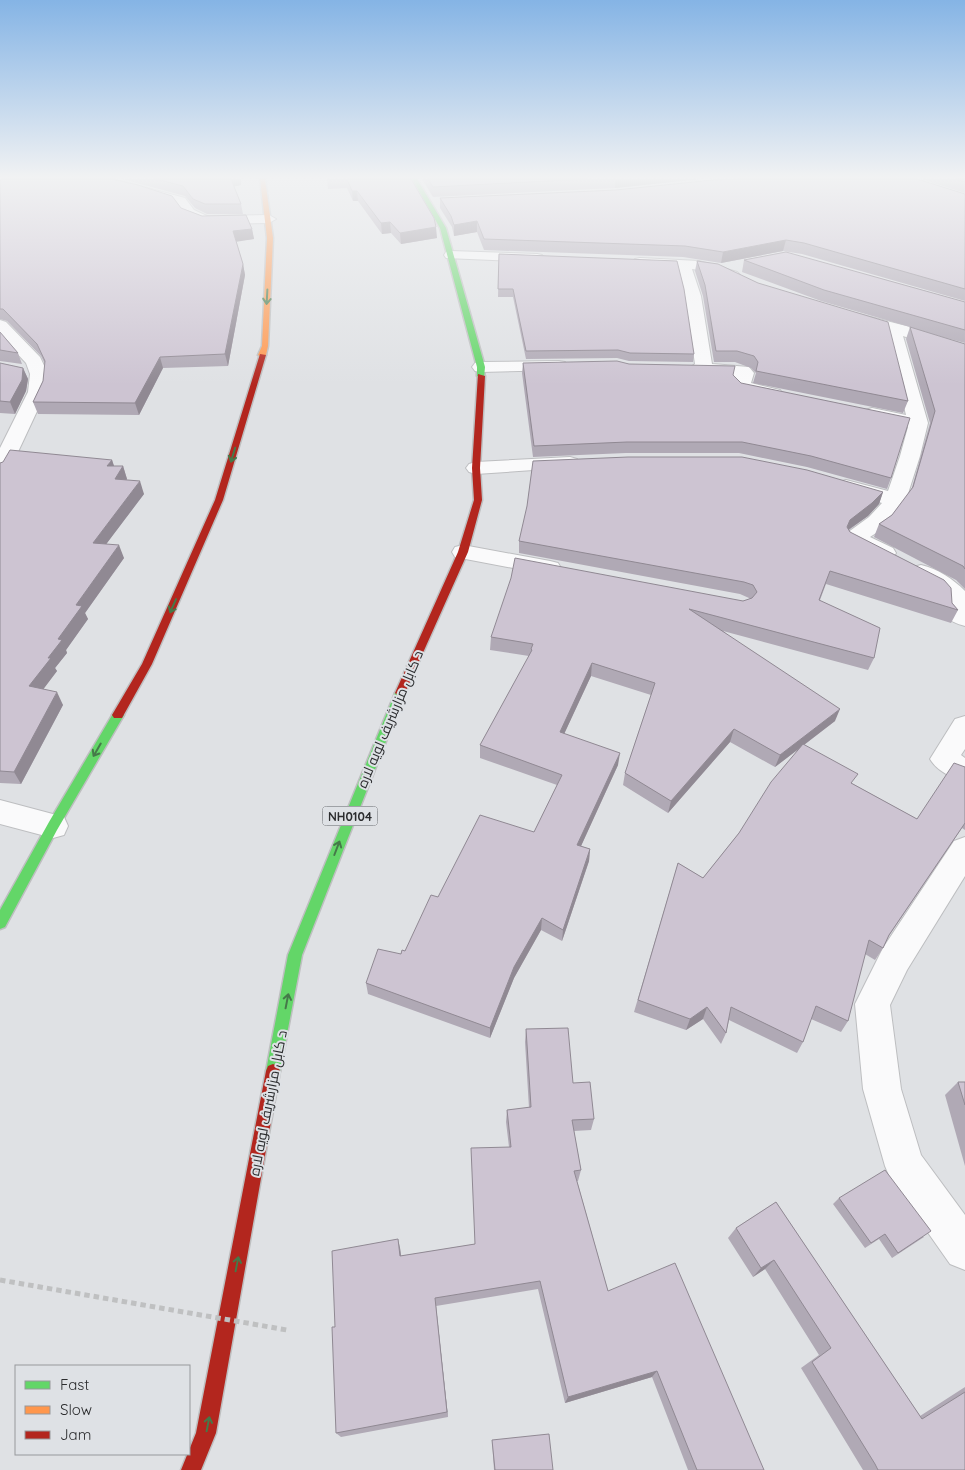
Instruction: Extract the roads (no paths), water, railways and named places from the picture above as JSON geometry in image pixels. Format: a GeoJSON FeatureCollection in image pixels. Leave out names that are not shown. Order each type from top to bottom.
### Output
{"type":"FeatureCollection","features":[{"type":"Feature","properties":{"kind":"highway"},"geometry":{"type":"LineString","coordinates":[[0,923],[53,826],[147,664],[219,500],[265,346],[270,248]]}},
{"type":"Feature","properties":{"kind":"highway","name":"د کابل مزارشریف لویه لاره"},"geometry":{"type":"LineString","coordinates":[[191,1470],[206,1432],[295,955],[382,735],[463,552],[478,500],[476,468],[481,367],[449,248]]}},
{"type":"Feature","properties":{"kind":"street"},"geometry":{"type":"LineString","coordinates":[[451,256],[548,259]]}},
{"type":"Feature","properties":{"kind":"street"},"geometry":{"type":"LineString","coordinates":[[625,262],[683,264],[721,269],[745,281]]}},
{"type":"Feature","properties":{"kind":"street"},"geometry":{"type":"LineString","coordinates":[[683,264],[693,296],[704,369]]}},
{"type":"Feature","properties":{"kind":"street"},"geometry":{"type":"LineString","coordinates":[[721,269],[739,265]]}},
{"type":"Feature","properties":{"kind":"street"},"geometry":{"type":"LineString","coordinates":[[836,312],[920,335],[965,351]]}},
{"type":"Feature","properties":{"kind":"street"},"geometry":{"type":"LineString","coordinates":[[0,325],[34,361],[39,374],[37,392],[0,469]]}},
{"type":"Feature","properties":{"kind":"street"},"geometry":{"type":"LineString","coordinates":[[893,329],[918,423],[910,456],[894,500],[877,522],[855,538],[946,586],[959,599],[958,614],[965,618]]}},
{"type":"Feature","properties":{"kind":"street"},"geometry":{"type":"LineString","coordinates":[[481,367],[578,366]]}},
{"type":"Feature","properties":{"kind":"street"},"geometry":{"type":"LineString","coordinates":[[675,368],[743,371],[745,373],[741,386],[793,398]]}},
{"type":"Feature","properties":{"kind":"street"},"geometry":{"type":"LineString","coordinates":[[20,371],[39,374]]}},
{"type":"Feature","properties":{"kind":"street"},"geometry":{"type":"LineString","coordinates":[[851,410],[918,423]]}},
{"type":"Feature","properties":{"kind":"street"},"geometry":{"type":"LineString","coordinates":[[476,468],[586,463]]}},
{"type":"Feature","properties":{"kind":"street"},"geometry":{"type":"LineString","coordinates":[[824,480],[894,500]]}},
{"type":"Feature","properties":{"kind":"street"},"geometry":{"type":"LineString","coordinates":[[463,552],[568,572]]}},
{"type":"Feature","properties":{"kind":"street"},"geometry":{"type":"LineString","coordinates":[[965,726],[944,759],[965,771]]}},
{"type":"Feature","properties":{"kind":"street"},"geometry":{"type":"LineString","coordinates":[[0,812],[53,826]]}},
{"type":"Feature","properties":{"kind":"street"},"geometry":{"type":"LineString","coordinates":[[965,850],[895,960],[872,1004],[882,1089],[905,1166],[965,1249]]}}]}
